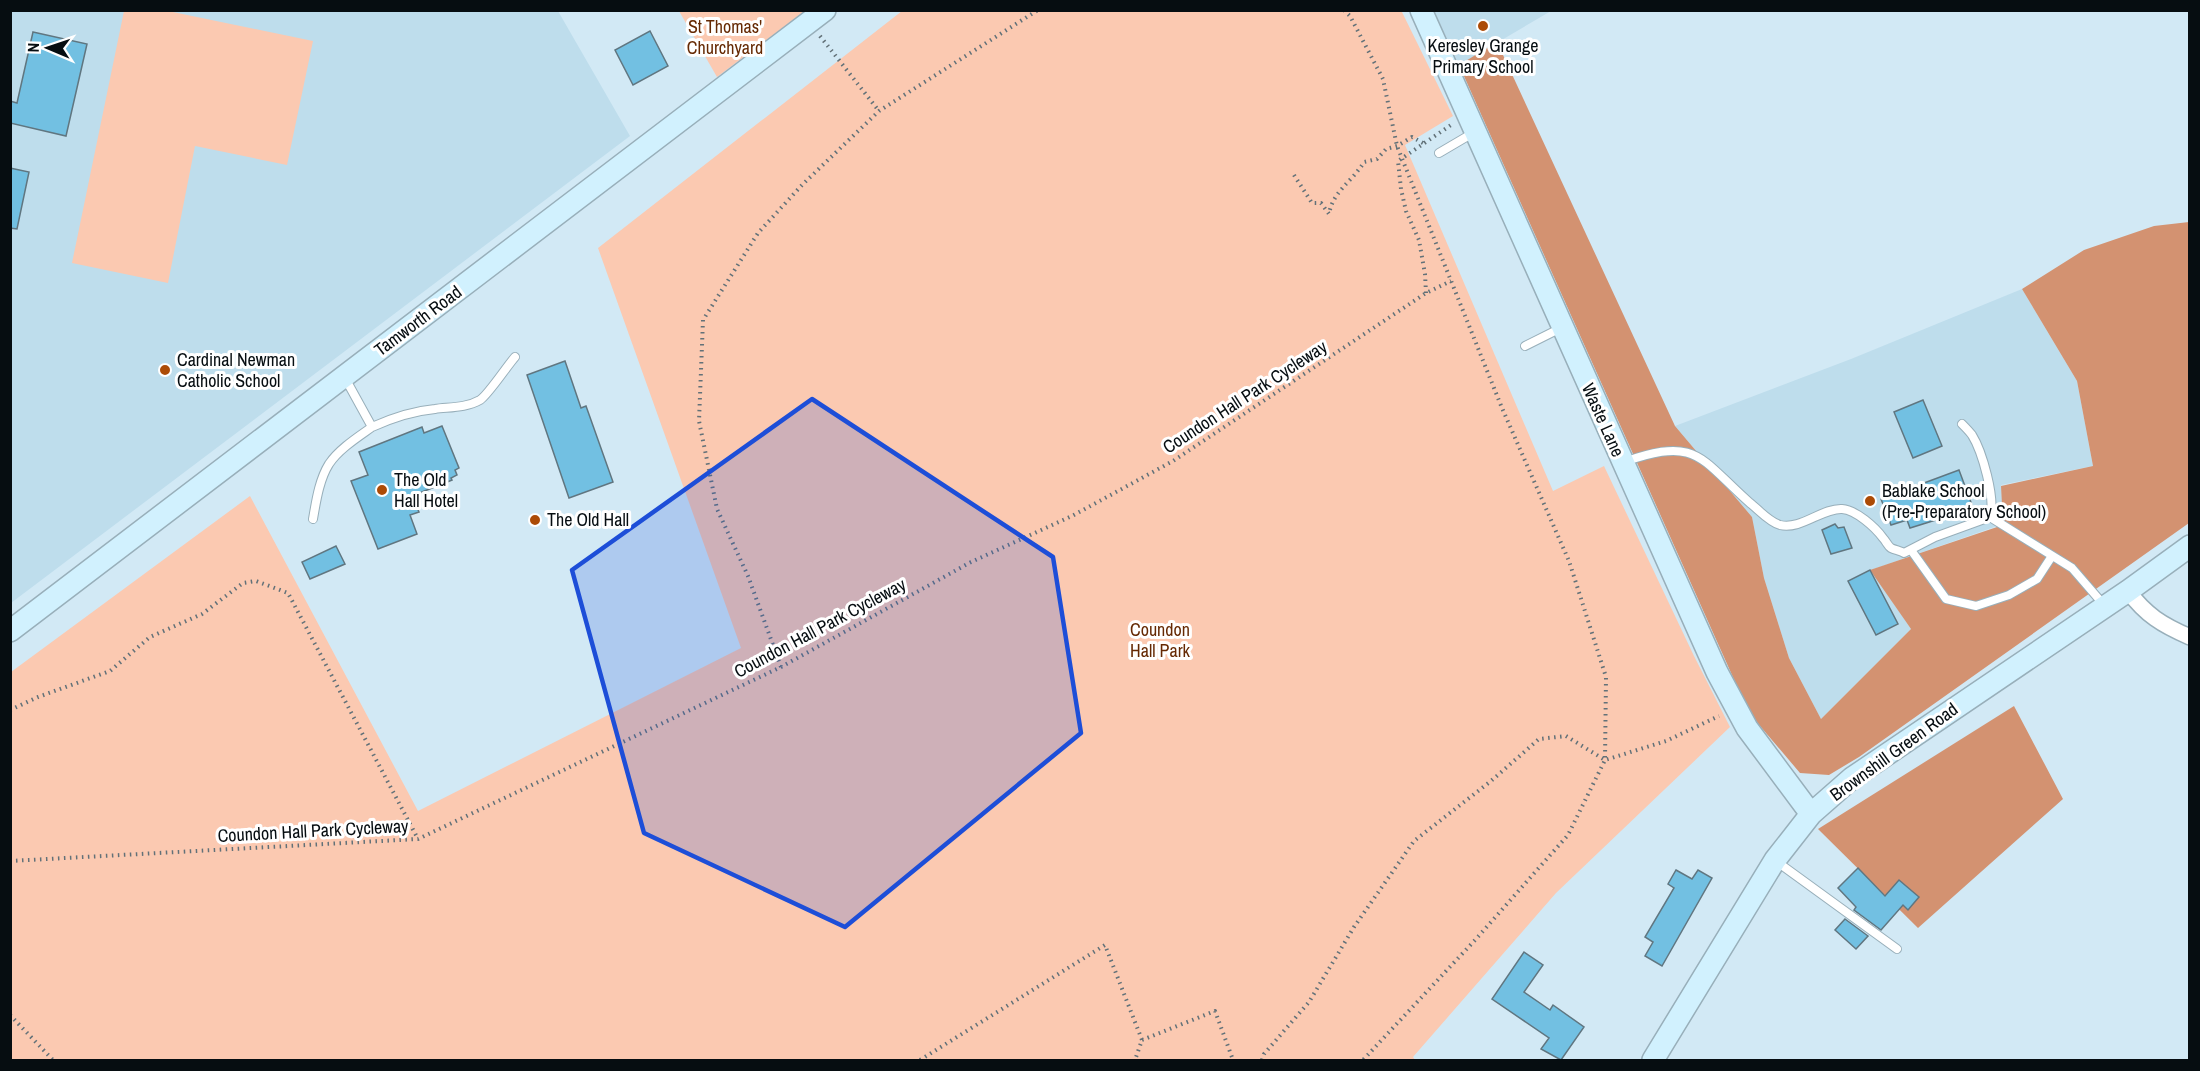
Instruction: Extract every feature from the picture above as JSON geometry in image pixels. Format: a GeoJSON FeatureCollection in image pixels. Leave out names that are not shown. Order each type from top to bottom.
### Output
{"type":"FeatureCollection","features":[{"type":"Feature","properties":{"kind":"street","name":"Waste Lane"},"geometry":{"type":"LineString","coordinates":[[1421,10],[1561,328],[1717,672],[1747,728],[1811,814]]}},
{"type":"Feature","properties":{"kind":"street","name":"Tamworth Road"},"geometry":{"type":"LineString","coordinates":[[10,631],[817,16]]}},
{"type":"Feature","properties":{"kind":"street","name":"Brownshill Green Road"},"geometry":{"type":"LineString","coordinates":[[1653,1060],[1775,860],[1811,814],[1852,778],[2105,607],[2190,546]]}},
{"type":"Feature","properties":{"kind":"street"},"geometry":{"type":"LineString","coordinates":[[2128,591],[2141,609],[2155,620],[2190,637]]}},
{"type":"Feature","properties":{"kind":"lane"},"geometry":{"type":"LineString","coordinates":[[1439,153],[1471,124]]}},
{"type":"Feature","properties":{"kind":"lane"},"geometry":{"type":"LineString","coordinates":[[1525,346],[1561,328]]}},
{"type":"Feature","properties":{"kind":"lane"},"geometry":{"type":"LineString","coordinates":[[313,519],[318,493],[329,464],[352,441],[372,427],[409,414],[437,408],[450,409],[481,399],[515,357]]}},
{"type":"Feature","properties":{"kind":"lane"},"geometry":{"type":"LineString","coordinates":[[344,376],[372,427]]}},
{"type":"Feature","properties":{"kind":"lane"},"geometry":{"type":"LineString","coordinates":[[1623,462],[1653,452],[1684,451],[1702,458],[1766,517],[1781,525],[1794,524],[1840,509],[1851,512],[1869,525],[1890,548],[1905,552],[1935,537],[1990,517],[1993,510],[1992,497],[1985,471],[1972,435],[1962,424]]}},
{"type":"Feature","properties":{"kind":"lane"},"geometry":{"type":"LineString","coordinates":[[1990,517],[2072,568],[2105,607]]}},
{"type":"Feature","properties":{"kind":"lane"},"geometry":{"type":"LineString","coordinates":[[1911,550],[1946,599],[1976,606],[2009,595],[2037,579],[2052,556]]}},
{"type":"Feature","properties":{"kind":"lane"},"geometry":{"type":"LineString","coordinates":[[1775,860],[1897,949]]}},
{"type":"Feature","properties":{"kind":"path"},"geometry":{"type":"LineString","coordinates":[[781,667],[747,576],[717,509],[699,421],[703,320],[758,233],[802,185],[879,111],[1038,10]]}},
{"type":"Feature","properties":{"kind":"path"},"geometry":{"type":"LineString","coordinates":[[1344,10],[1350,16],[1383,79],[1397,146],[1502,408],[1572,572],[1606,677],[1605,760],[1568,835],[1476,939],[1363,1060]]}},
{"type":"Feature","properties":{"kind":"path"},"geometry":{"type":"LineString","coordinates":[[817,16],[879,111]]}},
{"type":"Feature","properties":{"kind":"path"},"geometry":{"type":"LineString","coordinates":[[1426,293],[1419,240],[1406,211],[1398,161],[1424,144],[1471,124]]}},
{"type":"Feature","properties":{"kind":"path"},"geometry":{"type":"LineString","coordinates":[[1294,175],[1312,203],[1321,204],[1329,214],[1331,201],[1349,179],[1357,175],[1364,162],[1377,159],[1386,148],[1397,146],[1412,137],[1424,144]]}},
{"type":"Feature","properties":{"kind":"path","name":"Coundon Hall Park Cycleway"},"geometry":{"type":"LineString","coordinates":[[10,861],[418,839],[781,667],[971,562],[1072,516],[1173,461],[1426,293],[1451,281]]}},
{"type":"Feature","properties":{"kind":"path"},"geometry":{"type":"LineString","coordinates":[[10,710],[38,697],[110,671],[150,637],[202,614],[243,583],[256,581],[270,585],[288,593],[418,839]]}},
{"type":"Feature","properties":{"kind":"path"},"geometry":{"type":"LineString","coordinates":[[1262,1060],[1264,1054],[1309,1002],[1354,927],[1414,841],[1491,781],[1539,739],[1566,736],[1605,760],[1666,741],[1736,708]]}},
{"type":"Feature","properties":{"kind":"path"},"geometry":{"type":"LineString","coordinates":[[920,1060],[1105,945],[1142,1040],[1135,1060]]}},
{"type":"Feature","properties":{"kind":"path"},"geometry":{"type":"LineString","coordinates":[[1142,1040],[1215,1011],[1233,1060]]}},
{"type":"Feature","properties":{"kind":"path"},"geometry":{"type":"LineString","coordinates":[[10,1015],[53,1060]]}},
{"type":"Feature","properties":{"kind":"highlighted area"},"geometry":{"type":"Polygon","coordinates":[[[812,399],[1053,557],[1081,733],[845,927],[644,833],[572,570],[812,399]]]}},
{"type":"Feature","properties":{"kind":"shaded area","name":"Cardinal Newman Catholic School"},"geometry":{"type":"Polygon","coordinates":[[[11,11],[558,11],[630,136],[11,603],[11,11]]]}},
{"type":"Feature","properties":{"kind":"shaded area","name":"Keresley Grange Primary School"},"geometry":{"type":"Polygon","coordinates":[[[1434,11],[1551,11],[1459,65],[1434,11]]]}},
{"type":"Feature","properties":{"kind":"shaded area"},"geometry":{"type":"Polygon","coordinates":[[[1497,42],[1675,426],[1752,517],[1764,578],[1789,658],[1821,719],[1911,629],[1870,570],[2003,525],[2001,486],[2093,466],[2077,381],[2022,289],[2084,250],[2154,226],[2189,222],[2189,523],[1859,757],[1829,775],[1800,773],[1749,713],[1459,65],[1497,42]]]}},
{"type":"Feature","properties":{"kind":"shaded area","name":"Bablake School (Pre-Preparatory School)"},"geometry":{"type":"Polygon","coordinates":[[[2022,289],[2077,381],[2093,466],[2001,485],[2003,524],[1871,570],[1911,629],[1821,719],[1789,658],[1764,578],[1752,517],[1675,426],[1851,359],[2022,289]]]}},
{"type":"Feature","properties":{"kind":"shaded area"},"geometry":{"type":"Polygon","coordinates":[[[2014,706],[2063,799],[1918,928],[1818,829],[2014,706]]]}},
{"type":"Feature","properties":{"kind":"green space","name":"Coundon Hall Park"},"geometry":{"type":"Polygon","coordinates":[[[1401,10],[1453,116],[1405,145],[1553,491],[1604,466],[1730,727],[1556,893],[1413,1057],[1415,1060],[11,1060],[11,672],[250,496],[418,811],[741,648],[598,248],[902,11],[1401,10]]]}},
{"type":"Feature","properties":{"kind":"green space"},"geometry":{"type":"Polygon","coordinates":[[[124,11],[168,11],[313,41],[287,165],[195,146],[168,283],[72,263],[124,11]]]}},
{"type":"Feature","properties":{"kind":"green space","name":"St Thomas' Churchyard"},"geometry":{"type":"Polygon","coordinates":[[[679,11],[805,11],[717,77],[679,11]]]}},
{"type":"Feature","properties":{"kind":"building"},"geometry":{"type":"Polygon","coordinates":[[[650,31],[668,66],[633,85],[615,50],[650,31]]]}},
{"type":"Feature","properties":{"kind":"building"},"geometry":{"type":"Polygon","coordinates":[[[33,32],[87,44],[66,136],[10,123],[10,101],[17,103],[33,32]]]}},
{"type":"Feature","properties":{"kind":"building"},"geometry":{"type":"Polygon","coordinates":[[[10,168],[29,172],[17,229],[10,228],[10,168]]]}},
{"type":"Feature","properties":{"kind":"building"},"geometry":{"type":"Polygon","coordinates":[[[565,361],[581,408],[586,406],[613,482],[569,498],[527,375],[565,361]]]}},
{"type":"Feature","properties":{"kind":"building"},"geometry":{"type":"Polygon","coordinates":[[[1923,400],[1942,446],[1913,458],[1894,412],[1923,400]]]}},
{"type":"Feature","properties":{"kind":"building","name":"The Old Hall Hotel"},"geometry":{"type":"Polygon","coordinates":[[[442,426],[459,468],[455,470],[457,475],[451,478],[452,480],[412,496],[419,512],[410,515],[417,534],[378,549],[351,481],[368,475],[359,452],[422,427],[424,433],[442,426]]]}},
{"type":"Feature","properties":{"kind":"building"},"geometry":{"type":"Polygon","coordinates":[[[1959,470],[1972,505],[1954,512],[1955,514],[1910,528],[1907,520],[1891,525],[1881,499],[1959,470]]]}},
{"type":"Feature","properties":{"kind":"building"},"geometry":{"type":"Polygon","coordinates":[[[1835,524],[1838,528],[1844,527],[1852,548],[1831,554],[1822,530],[1835,524]]]}},
{"type":"Feature","properties":{"kind":"building"},"geometry":{"type":"Polygon","coordinates":[[[336,546],[345,564],[310,579],[302,562],[336,546]]]}},
{"type":"Feature","properties":{"kind":"building"},"geometry":{"type":"Polygon","coordinates":[[[1870,570],[1898,624],[1876,635],[1848,581],[1870,570]]]}},
{"type":"Feature","properties":{"kind":"building"},"geometry":{"type":"Polygon","coordinates":[[[1858,868],[1885,896],[1899,880],[1919,897],[1908,910],[1903,905],[1881,930],[1854,910],[1856,907],[1838,888],[1858,868]]]}},
{"type":"Feature","properties":{"kind":"building"},"geometry":{"type":"Polygon","coordinates":[[[1676,870],[1692,879],[1698,870],[1712,878],[1662,966],[1645,956],[1653,942],[1645,937],[1674,888],[1668,884],[1676,870]]]}},
{"type":"Feature","properties":{"kind":"building"},"geometry":{"type":"Polygon","coordinates":[[[1845,919],[1868,936],[1856,949],[1835,930],[1845,919]]]}},
{"type":"Feature","properties":{"kind":"building"},"geometry":{"type":"Polygon","coordinates":[[[1524,952],[1543,965],[1524,992],[1550,1010],[1553,1005],[1584,1027],[1561,1060],[1541,1049],[1549,1038],[1492,999],[1524,952]]]}},
{"type":"Feature","properties":{"kind":"place","name":"Keresley Grange Primary School"},"geometry":{"type":"Point","coordinates":[1483,26]}},
{"type":"Feature","properties":{"kind":"place","name":"Cardinal Newman Catholic School"},"geometry":{"type":"Point","coordinates":[165,370]}},
{"type":"Feature","properties":{"kind":"place","name":"The Old Hall Hotel"},"geometry":{"type":"Point","coordinates":[382,490]}},
{"type":"Feature","properties":{"kind":"place","name":"Bablake School (Pre-Preparatory School)"},"geometry":{"type":"Point","coordinates":[1870,501]}},
{"type":"Feature","properties":{"kind":"place","name":"The Old Hall"},"geometry":{"type":"Point","coordinates":[535,520]}}]}
